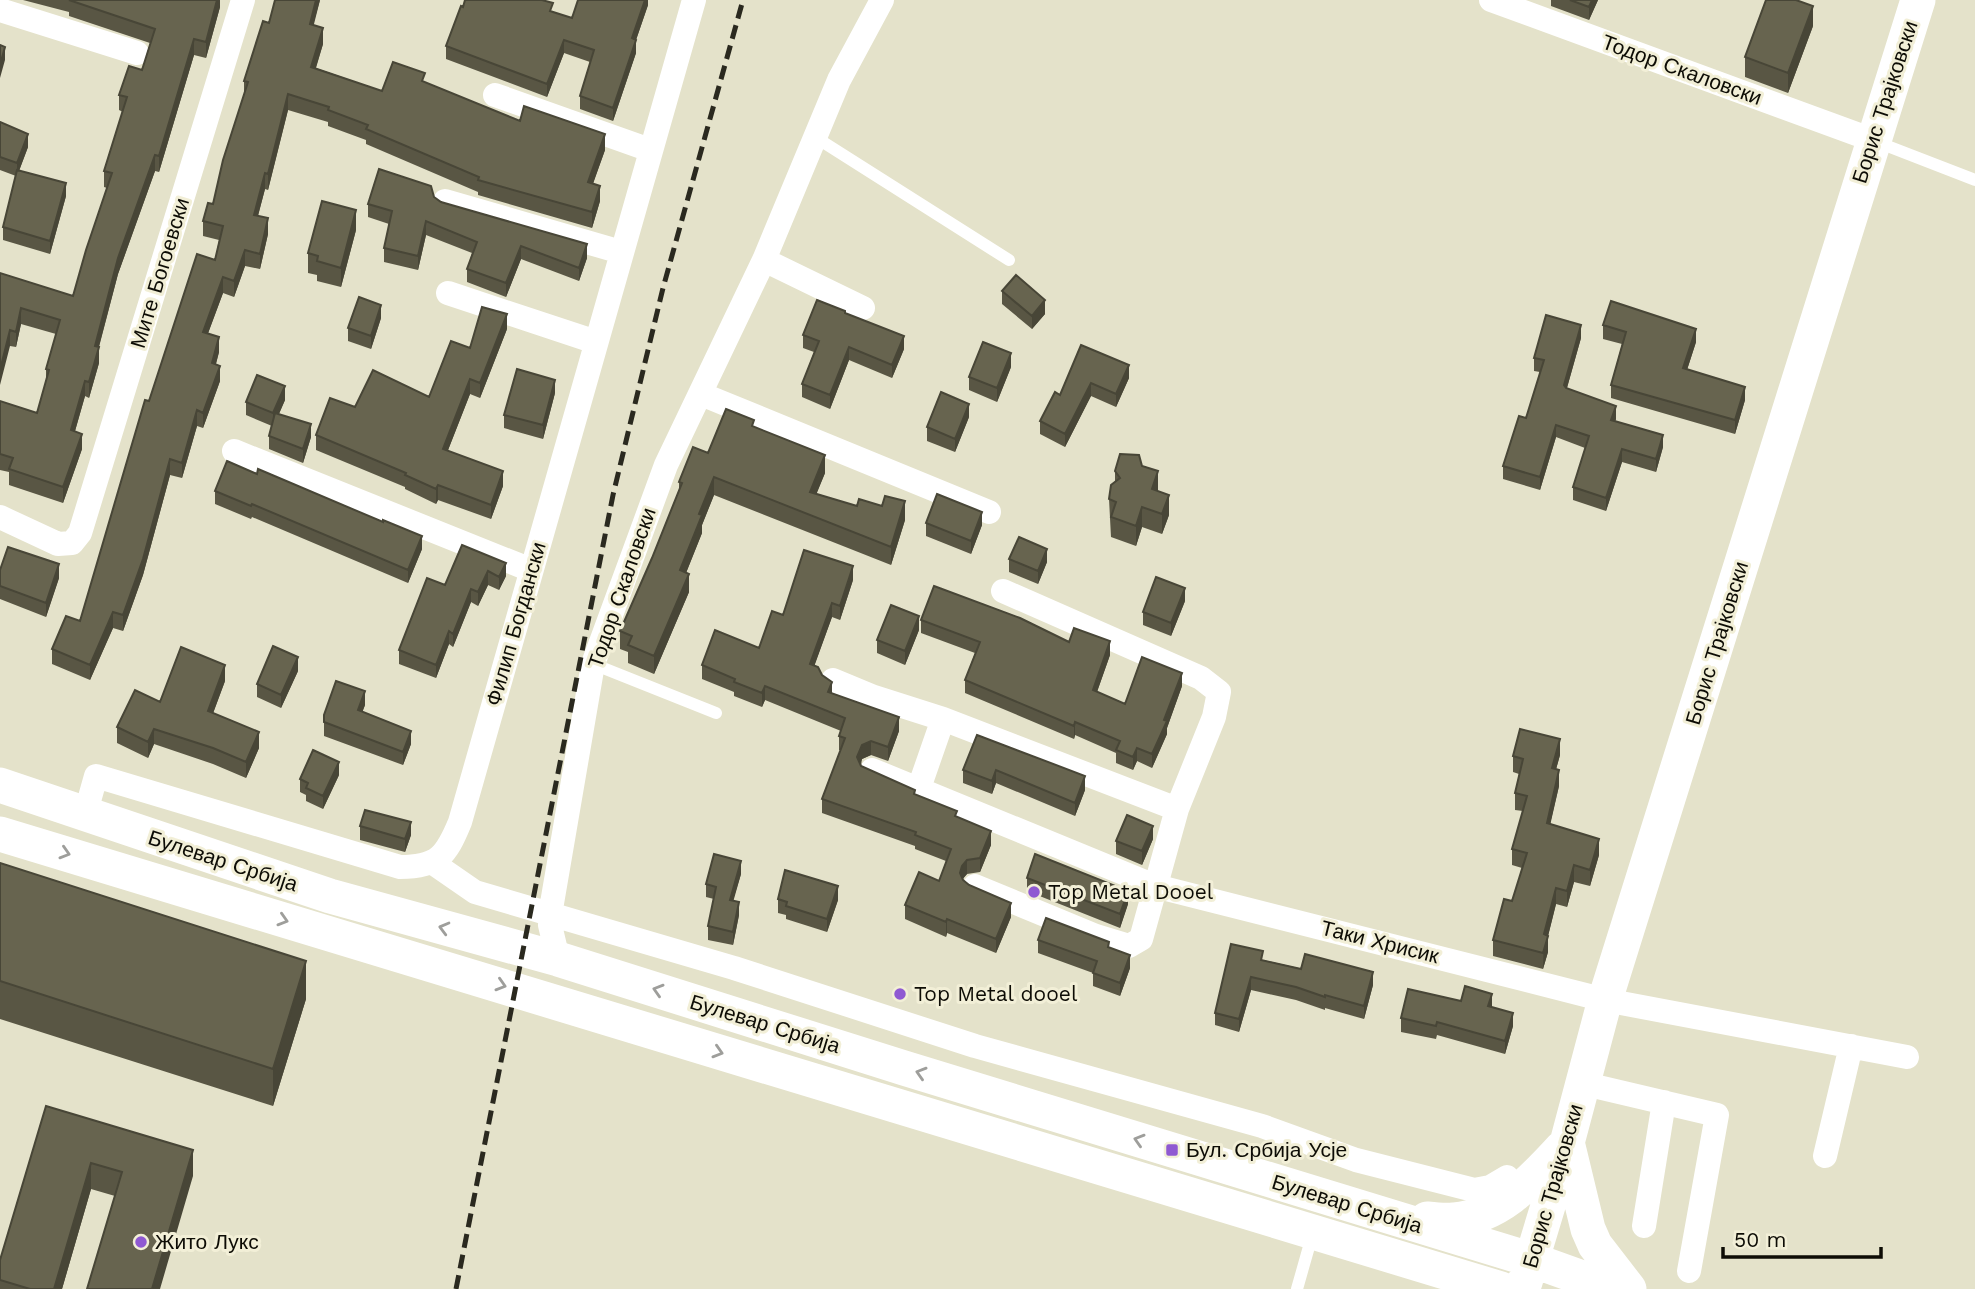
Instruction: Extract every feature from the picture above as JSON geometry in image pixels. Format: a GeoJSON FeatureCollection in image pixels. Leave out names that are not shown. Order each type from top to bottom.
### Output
{"type":"FeatureCollection","features":[{"type":"Feature","properties":{"kind":"street","name":"Мите Богоевски"},"geometry":{"type":"LineString","coordinates":[[0,516],[58,544],[72,543],[80,533],[243,0]]}},
{"type":"Feature","properties":{"kind":"street","name":"Тодор Скаловски"},"geometry":{"type":"LineString","coordinates":[[558,959],[550,915],[593,664],[666,465],[764,260],[839,80],[882,0]]}},
{"type":"Feature","properties":{"kind":"street","name":"Тодор Скаловски"},"geometry":{"type":"LineString","coordinates":[[1491,0],[1872,140]]}},
{"type":"Feature","properties":{"kind":"street","name":"Борис Трајковски"},"geometry":{"type":"LineString","coordinates":[[1528,1274],[1567,1143],[1605,1000],[1917,0]]}},
{"type":"Feature","properties":{"kind":"street","name":"Филип Богдански"},"geometry":{"type":"LineString","coordinates":[[433,863],[444,854],[460,822],[650,150],[686,2]]}},
{"type":"Feature","properties":{"kind":"street"},"geometry":{"type":"LineString","coordinates":[[0,10],[137,53]]}},
{"type":"Feature","properties":{"kind":"street"},"geometry":{"type":"LineString","coordinates":[[495,95],[650,150]]}},
{"type":"Feature","properties":{"kind":"street"},"geometry":{"type":"LineString","coordinates":[[444,201],[621,252]]}},
{"type":"Feature","properties":{"kind":"street"},"geometry":{"type":"LineString","coordinates":[[764,260],[863,308]]}},
{"type":"Feature","properties":{"kind":"street"},"geometry":{"type":"LineString","coordinates":[[449,293],[596,342]]}},
{"type":"Feature","properties":{"kind":"street"},"geometry":{"type":"LineString","coordinates":[[701,394],[989,512]]}},
{"type":"Feature","properties":{"kind":"street"},"geometry":{"type":"LineString","coordinates":[[234,451],[531,570]]}},
{"type":"Feature","properties":{"kind":"street"},"geometry":{"type":"LineString","coordinates":[[975,886],[1096,936],[1129,946],[1141,940],[1177,808],[1214,717],[1219,692],[1201,678],[1003,591]]}},
{"type":"Feature","properties":{"kind":"street"},"geometry":{"type":"LineString","coordinates":[[833,680],[1177,808]]}},
{"type":"Feature","properties":{"kind":"street"},"geometry":{"type":"LineString","coordinates":[[919,788],[943,719]]}},
{"type":"Feature","properties":{"kind":"street","name":"Таки Хрисик"},"geometry":{"type":"LineString","coordinates":[[872,770],[1155,886],[1605,1000],[1907,1057]]}},
{"type":"Feature","properties":{"kind":"street"},"geometry":{"type":"LineString","coordinates":[[85,815],[96,776],[400,867],[418,867],[433,863],[475,892],[734,968],[975,1045],[1262,1126],[1356,1160],[1474,1190],[1490,1187],[1507,1177]]}},
{"type":"Feature","properties":{"kind":"street","name":"Булевар Србија"},"geometry":{"type":"LineString","coordinates":[[0,785],[330,896],[558,959],[1396,1219],[1528,1274],[1613,1289]]}},
{"type":"Feature","properties":{"kind":"street","name":"Булевар Србија"},"geometry":{"type":"LineString","coordinates":[[0,834],[1502,1289]]}},
{"type":"Feature","properties":{"kind":"street"},"geometry":{"type":"LineString","coordinates":[[1825,1156],[1851,1046]]}},
{"type":"Feature","properties":{"kind":"street"},"geometry":{"type":"LineString","coordinates":[[1581,1083],[1717,1115],[1689,1271]]}},
{"type":"Feature","properties":{"kind":"street"},"geometry":{"type":"LineString","coordinates":[[1644,1226],[1664,1102]]}},
{"type":"Feature","properties":{"kind":"street"},"geometry":{"type":"LineString","coordinates":[[1396,1219],[1455,1220],[1492,1209],[1528,1185],[1567,1143]]}},
{"type":"Feature","properties":{"kind":"street"},"geometry":{"type":"LineString","coordinates":[[1567,1143],[1588,1229],[1595,1245],[1629,1289]]}},
{"type":"Feature","properties":{"kind":"street"},"geometry":{"type":"LineString","coordinates":[[1375,1252],[1428,1289]]}},
{"type":"Feature","properties":{"kind":"lane"},"geometry":{"type":"LineString","coordinates":[[815,137],[1009,260]]}},
{"type":"Feature","properties":{"kind":"lane"},"geometry":{"type":"LineString","coordinates":[[1872,140],[1975,180]]}},
{"type":"Feature","properties":{"kind":"lane"},"geometry":{"type":"LineString","coordinates":[[593,664],[716,713]]}},
{"type":"Feature","properties":{"kind":"lane"},"geometry":{"type":"LineString","coordinates":[[1297,1289],[1313,1232]]}},
{"type":"Feature","properties":{"kind":"building"},"geometry":{"type":"Polygon","coordinates":[[[69,0],[217,0],[206,42],[194,39],[159,156],[155,155],[118,258],[95,346],[99,347],[89,382],[85,381],[71,430],[82,434],[63,487],[9,469],[13,458],[0,454],[0,401],[37,413],[60,320],[21,308],[16,332],[10,330],[0,370],[0,273],[73,296],[112,173],[104,171],[127,97],[119,95],[129,66],[142,70],[155,29],[69,0]]]}},
{"type":"Feature","properties":{"kind":"building"},"geometry":{"type":"Polygon","coordinates":[[[275,0],[316,0],[310,24],[323,28],[311,67],[382,91],[393,62],[425,73],[422,81],[520,121],[524,106],[605,134],[588,182],[600,186],[592,212],[478,180],[479,177],[366,129],[368,125],[328,110],[329,107],[288,94],[268,174],[265,173],[254,215],[268,218],[260,254],[245,250],[234,281],[223,277],[203,332],[219,337],[212,363],[220,366],[203,413],[197,410],[182,463],[170,459],[143,559],[123,615],[113,612],[90,665],[52,649],[66,616],[80,621],[145,400],[149,401],[197,254],[215,260],[223,226],[203,221],[208,203],[213,204],[223,160],[248,82],[244,81],[263,21],[269,23],[275,0]]]}},
{"type":"Feature","properties":{"kind":"building"},"geometry":{"type":"Polygon","coordinates":[[[465,0],[542,0],[553,3],[550,11],[572,18],[578,0],[645,0],[632,38],[636,40],[613,108],[580,96],[594,50],[564,40],[547,84],[446,46],[465,0]]]}},
{"type":"Feature","properties":{"kind":"building"},"geometry":{"type":"Polygon","coordinates":[[[1570,0],[1592,0],[1589,7],[1570,0]]]}},
{"type":"Feature","properties":{"kind":"building"},"geometry":{"type":"Polygon","coordinates":[[[1766,0],[1796,0],[1813,6],[1788,73],[1745,57],[1766,0]]]}},
{"type":"Feature","properties":{"kind":"building"},"geometry":{"type":"Polygon","coordinates":[[[0,45],[5,47],[0,65],[0,45]]]}},
{"type":"Feature","properties":{"kind":"building"},"geometry":{"type":"Polygon","coordinates":[[[0,122],[28,134],[17,163],[0,157],[0,122]]]}},
{"type":"Feature","properties":{"kind":"building"},"geometry":{"type":"Polygon","coordinates":[[[379,169],[431,186],[434,197],[441,202],[587,244],[579,268],[521,246],[506,283],[467,269],[477,242],[426,221],[418,256],[384,248],[392,211],[368,204],[379,169]]]}},
{"type":"Feature","properties":{"kind":"building"},"geometry":{"type":"Polygon","coordinates":[[[17,170],[66,183],[50,241],[3,227],[17,170]]]}},
{"type":"Feature","properties":{"kind":"building"},"geometry":{"type":"Polygon","coordinates":[[[322,201],[356,210],[341,268],[317,261],[318,256],[308,253],[322,201]]]}},
{"type":"Feature","properties":{"kind":"building"},"geometry":{"type":"Polygon","coordinates":[[[1016,275],[1045,300],[1032,316],[1002,291],[1016,275]]]}},
{"type":"Feature","properties":{"kind":"building"},"geometry":{"type":"Polygon","coordinates":[[[359,297],[381,305],[371,336],[348,328],[359,297]]]}},
{"type":"Feature","properties":{"kind":"building"},"geometry":{"type":"Polygon","coordinates":[[[817,300],[904,336],[892,365],[849,347],[830,395],[802,384],[819,341],[803,335],[817,300]]]}},
{"type":"Feature","properties":{"kind":"building"},"geometry":{"type":"Polygon","coordinates":[[[1611,301],[1696,329],[1683,368],[1745,387],[1735,420],[1611,385],[1626,332],[1603,325],[1611,301]]]}},
{"type":"Feature","properties":{"kind":"building"},"geometry":{"type":"Polygon","coordinates":[[[482,307],[507,314],[480,383],[470,379],[443,449],[503,471],[491,505],[438,485],[436,489],[405,475],[406,473],[316,435],[330,398],[355,407],[373,370],[429,397],[451,341],[470,348],[482,307]]]}},
{"type":"Feature","properties":{"kind":"building"},"geometry":{"type":"Polygon","coordinates":[[[1546,315],[1581,325],[1564,385],[1566,388],[1616,406],[1611,420],[1663,435],[1656,459],[1622,449],[1606,498],[1573,487],[1589,436],[1556,425],[1540,477],[1503,466],[1519,416],[1526,418],[1544,360],[1534,358],[1546,315]]]}},
{"type":"Feature","properties":{"kind":"building"},"geometry":{"type":"Polygon","coordinates":[[[983,342],[1011,353],[997,388],[969,377],[983,342]]]}},
{"type":"Feature","properties":{"kind":"building"},"geometry":{"type":"Polygon","coordinates":[[[1081,345],[1129,365],[1116,394],[1091,383],[1065,434],[1040,421],[1055,392],[1060,395],[1081,345]]]}},
{"type":"Feature","properties":{"kind":"building"},"geometry":{"type":"Polygon","coordinates":[[[517,369],[555,380],[543,425],[504,415],[517,369]]]}},
{"type":"Feature","properties":{"kind":"building"},"geometry":{"type":"Polygon","coordinates":[[[257,375],[285,386],[273,413],[246,402],[257,375]]]}},
{"type":"Feature","properties":{"kind":"building"},"geometry":{"type":"Polygon","coordinates":[[[941,392],[969,404],[955,439],[927,427],[941,392]]]}},
{"type":"Feature","properties":{"kind":"building"},"geometry":{"type":"Polygon","coordinates":[[[726,409],[754,420],[752,426],[825,455],[810,492],[857,506],[859,499],[882,506],[885,496],[905,501],[891,547],[714,477],[680,570],[689,574],[654,656],[628,645],[632,636],[620,631],[682,483],[679,482],[693,447],[708,453],[726,409]]]}},
{"type":"Feature","properties":{"kind":"building"},"geometry":{"type":"Polygon","coordinates":[[[275,413],[311,424],[303,449],[269,436],[275,413]]]}},
{"type":"Feature","properties":{"kind":"building"},"geometry":{"type":"Polygon","coordinates":[[[1120,454],[1139,455],[1142,466],[1158,471],[1152,489],[1169,495],[1162,514],[1142,507],[1136,526],[1111,517],[1116,502],[1109,499],[1111,485],[1120,478],[1115,471],[1120,454]]]}},
{"type":"Feature","properties":{"kind":"building"},"geometry":{"type":"Polygon","coordinates":[[[227,461],[257,474],[258,469],[422,536],[408,570],[215,491],[227,461]]]}},
{"type":"Feature","properties":{"kind":"building"},"geometry":{"type":"Polygon","coordinates":[[[937,494],[982,512],[971,541],[926,523],[937,494]]]}},
{"type":"Feature","properties":{"kind":"building"},"geometry":{"type":"Polygon","coordinates":[[[1019,537],[1047,549],[1038,571],[1009,559],[1019,537]]]}},
{"type":"Feature","properties":{"kind":"building"},"geometry":{"type":"Polygon","coordinates":[[[462,545],[506,563],[499,577],[488,571],[478,592],[471,589],[453,634],[449,631],[436,665],[399,650],[427,578],[445,585],[462,545]]]}},
{"type":"Feature","properties":{"kind":"building"},"geometry":{"type":"Polygon","coordinates":[[[8,547],[59,564],[46,603],[0,586],[0,570],[8,547]]]}},
{"type":"Feature","properties":{"kind":"building"},"geometry":{"type":"Polygon","coordinates":[[[804,550],[853,566],[840,606],[832,603],[810,664],[818,667],[822,675],[832,682],[828,692],[899,717],[888,747],[871,741],[862,745],[857,757],[861,766],[915,790],[914,794],[957,811],[955,816],[991,831],[980,858],[967,860],[960,873],[969,885],[1011,903],[996,939],[905,905],[919,872],[939,881],[951,849],[915,835],[916,832],[822,799],[845,738],[839,736],[845,718],[765,686],[762,693],[702,665],[715,630],[759,648],[772,611],[783,615],[804,550]]]}},
{"type":"Feature","properties":{"kind":"building"},"geometry":{"type":"Polygon","coordinates":[[[1156,577],[1185,588],[1171,623],[1143,612],[1156,577]]]}},
{"type":"Feature","properties":{"kind":"building"},"geometry":{"type":"Polygon","coordinates":[[[934,586],[1020,618],[1069,642],[1074,628],[1110,641],[1093,690],[1125,704],[1142,657],[1182,673],[1164,720],[1167,721],[1152,754],[1137,748],[1133,757],[1116,750],[1120,741],[1075,722],[1074,726],[965,680],[980,642],[921,620],[934,586]]]}},
{"type":"Feature","properties":{"kind":"building"},"geometry":{"type":"Polygon","coordinates":[[[891,605],[919,616],[905,651],[877,640],[891,605]]]}},
{"type":"Feature","properties":{"kind":"building"},"geometry":{"type":"Polygon","coordinates":[[[273,646],[298,657],[281,695],[257,684],[273,646]]]}},
{"type":"Feature","properties":{"kind":"building"},"geometry":{"type":"Polygon","coordinates":[[[181,647],[225,665],[208,711],[259,732],[246,762],[154,729],[148,742],[117,727],[135,690],[160,702],[181,647]]]}},
{"type":"Feature","properties":{"kind":"building"},"geometry":{"type":"Polygon","coordinates":[[[336,681],[365,691],[358,710],[411,731],[403,752],[324,722],[336,681]]]}},
{"type":"Feature","properties":{"kind":"building"},"geometry":{"type":"Polygon","coordinates":[[[1520,729],[1560,739],[1552,768],[1559,770],[1547,823],[1599,839],[1590,870],[1574,865],[1567,891],[1556,888],[1544,934],[1548,936],[1543,953],[1493,940],[1504,899],[1512,901],[1527,853],[1512,849],[1527,796],[1515,793],[1523,759],[1513,756],[1520,729]]]}},
{"type":"Feature","properties":{"kind":"building"},"geometry":{"type":"Polygon","coordinates":[[[977,735],[1085,776],[1075,803],[996,770],[992,781],[963,770],[977,735]]]}},
{"type":"Feature","properties":{"kind":"building"},"geometry":{"type":"Polygon","coordinates":[[[313,750],[339,762],[323,796],[306,788],[308,783],[300,779],[313,750]]]}},
{"type":"Feature","properties":{"kind":"building"},"geometry":{"type":"Polygon","coordinates":[[[365,810],[411,822],[405,839],[360,826],[365,810]]]}},
{"type":"Feature","properties":{"kind":"building"},"geometry":{"type":"Polygon","coordinates":[[[1127,815],[1153,826],[1142,851],[1116,841],[1127,815]]]}},
{"type":"Feature","properties":{"kind":"building"},"geometry":{"type":"Polygon","coordinates":[[[714,854],[741,861],[730,900],[739,902],[733,932],[708,926],[716,887],[706,884],[714,854]]]}},
{"type":"Feature","properties":{"kind":"building"},"geometry":{"type":"Polygon","coordinates":[[[1035,854],[1128,891],[1120,914],[1027,878],[1035,854]]]}},
{"type":"Feature","properties":{"kind":"building"},"geometry":{"type":"Polygon","coordinates":[[[0,863],[306,961],[273,1069],[0,981],[0,863]]]}},
{"type":"Feature","properties":{"kind":"building"},"geometry":{"type":"Polygon","coordinates":[[[785,870],[838,886],[827,919],[786,906],[787,902],[778,899],[785,870]]]}},
{"type":"Feature","properties":{"kind":"building"},"geometry":{"type":"Polygon","coordinates":[[[1046,918],[1109,942],[1108,947],[1130,955],[1120,983],[1093,973],[1097,961],[1038,940],[1046,918]]]}},
{"type":"Feature","properties":{"kind":"building"},"geometry":{"type":"Polygon","coordinates":[[[1231,944],[1263,951],[1261,960],[1301,969],[1305,954],[1373,972],[1364,1006],[1251,977],[1239,1019],[1215,1013],[1231,944]]]}},
{"type":"Feature","properties":{"kind":"building"},"geometry":{"type":"Polygon","coordinates":[[[1465,986],[1492,994],[1488,1006],[1513,1013],[1505,1041],[1437,1022],[1436,1026],[1401,1018],[1408,989],[1461,1001],[1465,986]]]}},
{"type":"Feature","properties":{"kind":"building","name":"Жито Лукс"},"geometry":{"type":"Polygon","coordinates":[[[46,1106],[193,1150],[152,1289],[87,1289],[122,1172],[91,1163],[54,1289],[30,1289],[0,1280],[0,1260],[46,1106]]]}},
{"type":"Feature","properties":{"kind":"railway"},"geometry":{"type":"LineString","coordinates":[[456,1289],[613,495],[663,288],[743,0]]}},
{"type":"Feature","properties":{"kind":"place","name":"Top Metal Dooel"},"geometry":{"type":"Point","coordinates":[1034,892]}},
{"type":"Feature","properties":{"kind":"place","name":"Top Metal dooel"},"geometry":{"type":"Point","coordinates":[900,994]}},
{"type":"Feature","properties":{"kind":"place","name":"Бул. Србија Усје"},"geometry":{"type":"Point","coordinates":[1172,1150]}},
{"type":"Feature","properties":{"kind":"place","name":"Жито Лукс"},"geometry":{"type":"Point","coordinates":[141,1242]}}]}
